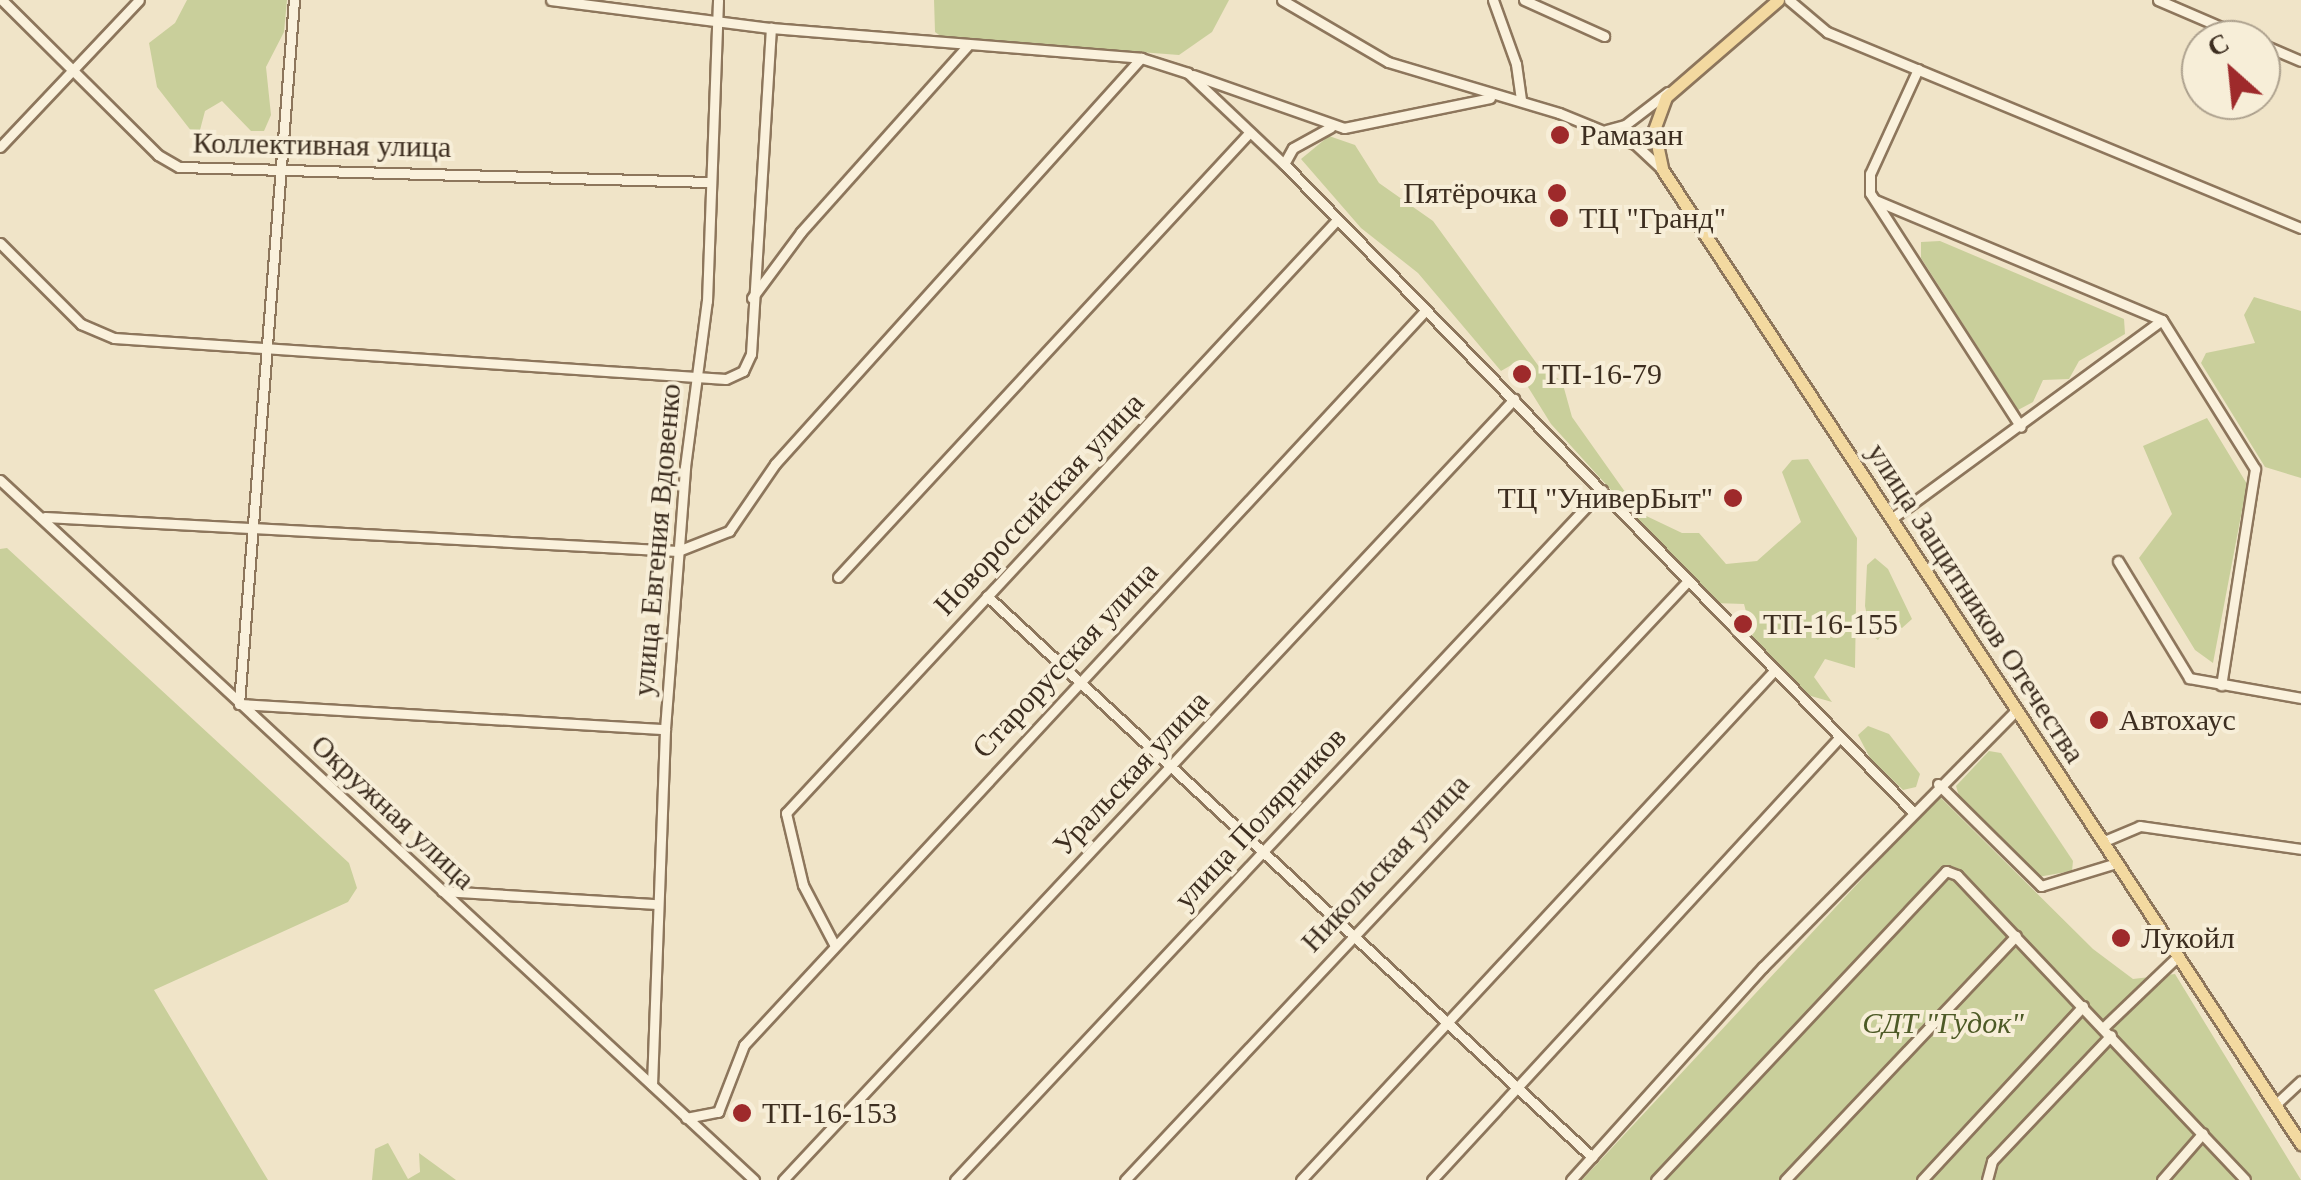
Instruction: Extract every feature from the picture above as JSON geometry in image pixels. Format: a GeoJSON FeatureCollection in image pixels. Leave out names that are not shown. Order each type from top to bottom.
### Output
{"type":"FeatureCollection","features":[{"type":"Feature","properties":{"kind":"main road"},"geometry":{"type":"LineString","coordinates":[[1676,86],[1778,0]]}},
{"type":"Feature","properties":{"kind":"main road","name":"улица Защитников Отечества"},"geometry":{"type":"LineString","coordinates":[[1676,86],[1654,130],[1662,169],[2301,1144]]}},
{"type":"Feature","properties":{"kind":"street","name":"Коллективная улица"},"geometry":{"type":"LineString","coordinates":[[2,0],[168,162],[191,169],[278,168],[708,182]]}},
{"type":"Feature","properties":{"kind":"street"},"geometry":{"type":"LineString","coordinates":[[0,147],[139,0]]}},
{"type":"Feature","properties":{"kind":"street"},"geometry":{"type":"LineString","coordinates":[[294,0],[239,704],[664,729]]}},
{"type":"Feature","properties":{"kind":"street"},"geometry":{"type":"LineString","coordinates":[[551,0],[771,28],[1141,58],[1332,126],[1362,128],[1498,96]]}},
{"type":"Feature","properties":{"kind":"street","name":"улица Евгения Вдовенко"},"geometry":{"type":"LineString","coordinates":[[652,1085],[664,729],[678,552],[706,301],[718,0]]}},
{"type":"Feature","properties":{"kind":"street"},"geometry":{"type":"LineString","coordinates":[[1282,0],[1388,62],[1521,101],[1598,129],[1634,144],[1662,169]]}},
{"type":"Feature","properties":{"kind":"street"},"geometry":{"type":"LineString","coordinates":[[1493,0],[1516,64],[1521,101]]}},
{"type":"Feature","properties":{"kind":"street"},"geometry":{"type":"LineString","coordinates":[[1524,0],[1604,36]]}},
{"type":"Feature","properties":{"kind":"street"},"geometry":{"type":"LineString","coordinates":[[1789,0],[1827,32],[2301,228]]}},
{"type":"Feature","properties":{"kind":"street"},"geometry":{"type":"LineString","coordinates":[[2158,0],[2204,20]]}},
{"type":"Feature","properties":{"kind":"street"},"geometry":{"type":"LineString","coordinates":[[0,243],[70,314],[102,336],[726,379],[749,364],[771,28]]}},
{"type":"Feature","properties":{"kind":"street"},"geometry":{"type":"LineString","coordinates":[[751,299],[801,232],[968,45]]}},
{"type":"Feature","properties":{"kind":"street"},"geometry":{"type":"LineString","coordinates":[[45,518],[250,526],[678,552],[737,526],[775,464],[1141,58]]}},
{"type":"Feature","properties":{"kind":"street"},"geometry":{"type":"LineString","coordinates":[[1918,69],[1870,174],[1875,200],[2021,427]]}},
{"type":"Feature","properties":{"kind":"street"},"geometry":{"type":"LineString","coordinates":[[1188,73],[1284,164],[1602,490],[1772,673],[1912,811]]}},
{"type":"Feature","properties":{"kind":"street"},"geometry":{"type":"LineString","coordinates":[[1598,129],[1625,126],[1676,86]]}},
{"type":"Feature","properties":{"kind":"street"},"geometry":{"type":"LineString","coordinates":[[1284,164],[1293,148],[1332,126]]}},
{"type":"Feature","properties":{"kind":"street"},"geometry":{"type":"LineString","coordinates":[[838,577],[1250,132]]}},
{"type":"Feature","properties":{"kind":"street"},"geometry":{"type":"LineString","coordinates":[[1875,200],[2162,320],[2255,469],[2221,685]]}},
{"type":"Feature","properties":{"kind":"street","name":"Новороссийская улица"},"geometry":{"type":"LineString","coordinates":[[835,946],[804,885],[786,812],[1336,221]]}},
{"type":"Feature","properties":{"kind":"street","name":"Старорусская улица"},"geometry":{"type":"LineString","coordinates":[[686,1118],[710,1118],[725,1105],[744,1045],[1078,681],[1425,312]]}},
{"type":"Feature","properties":{"kind":"street"},"geometry":{"type":"LineString","coordinates":[[1892,520],[2162,320]]}},
{"type":"Feature","properties":{"kind":"street","name":"Уральская улица"},"geometry":{"type":"LineString","coordinates":[[783,1180],[1514,399]]}},
{"type":"Feature","properties":{"kind":"street","name":"Окружная улица"},"geometry":{"type":"LineString","coordinates":[[1,482],[45,518],[239,704],[754,1180]]}},
{"type":"Feature","properties":{"kind":"street","name":"улица Полярников"},"geometry":{"type":"LineString","coordinates":[[956,1180],[1602,490]]}},
{"type":"Feature","properties":{"kind":"street"},"geometry":{"type":"LineString","coordinates":[[2118,561],[2189,678],[2301,698]]}},
{"type":"Feature","properties":{"kind":"street","name":"Никольская улица"},"geometry":{"type":"LineString","coordinates":[[1125,1180],[1686,584]]}},
{"type":"Feature","properties":{"kind":"street"},"geometry":{"type":"LineString","coordinates":[[987,596],[1592,1157]]}},
{"type":"Feature","properties":{"kind":"street"},"geometry":{"type":"LineString","coordinates":[[1301,1180],[1772,673]]}},
{"type":"Feature","properties":{"kind":"street"},"geometry":{"type":"LineString","coordinates":[[1571,1180],[1912,811],[2016,710]]}},
{"type":"Feature","properties":{"kind":"street"},"geometry":{"type":"LineString","coordinates":[[1432,1180],[1839,738]]}},
{"type":"Feature","properties":{"kind":"street"},"geometry":{"type":"LineString","coordinates":[[1938,784],[2041,886],[2116,863]]}},
{"type":"Feature","properties":{"kind":"street"},"geometry":{"type":"LineString","coordinates":[[2102,842],[2140,826],[2301,848]]}},
{"type":"Feature","properties":{"kind":"street"},"geometry":{"type":"LineString","coordinates":[[1656,1180],[1946,872],[2016,936],[2245,1180]]}},
{"type":"Feature","properties":{"kind":"street"},"geometry":{"type":"LineString","coordinates":[[442,891],[657,904]]}},
{"type":"Feature","properties":{"kind":"street"},"geometry":{"type":"LineString","coordinates":[[1786,1180],[2016,936]]}},
{"type":"Feature","properties":{"kind":"street"},"geometry":{"type":"LineString","coordinates":[[1987,1180],[1992,1162],[2177,957]]}},
{"type":"Feature","properties":{"kind":"street"},"geometry":{"type":"LineString","coordinates":[[1922,1180],[2083,1006]]}},
{"type":"Feature","properties":{"kind":"street"},"geometry":{"type":"LineString","coordinates":[[2275,1105],[2301,1081]]}},
{"type":"Feature","properties":{"kind":"street"},"geometry":{"type":"LineString","coordinates":[[2162,1180],[2202,1133]]}},
{"type":"Feature","properties":{"kind":"green space"},"geometry":{"type":"Polygon","coordinates":[[[187,0],[287,0],[284,32],[266,67],[271,115],[264,131],[251,131],[222,101],[205,111],[200,130],[192,132],[157,87],[149,43],[175,23],[187,0]]]}},
{"type":"Feature","properties":{"kind":"green space"},"geometry":{"type":"Polygon","coordinates":[[[934,0],[1229,0],[1212,32],[1179,55],[942,37],[935,32],[934,0]]]}},
{"type":"Feature","properties":{"kind":"green space"},"geometry":{"type":"Polygon","coordinates":[[[1329,136],[1355,145],[1379,183],[1433,221],[1540,368],[1562,381],[1572,417],[1640,513],[1682,533],[1699,533],[1726,564],[1757,561],[1801,522],[1782,472],[1792,460],[1808,459],[1857,538],[1855,668],[1825,659],[1814,677],[1832,702],[1804,694],[1754,642],[1744,604],[1714,603],[1551,424],[1528,387],[1531,368],[1520,360],[1501,371],[1418,273],[1361,228],[1301,159],[1329,136]]]}},
{"type":"Feature","properties":{"kind":"green space"},"geometry":{"type":"Polygon","coordinates":[[[1940,241],[2124,319],[2125,334],[2079,361],[2069,379],[2043,380],[2033,402],[2018,410],[1921,258],[1921,242],[1940,241]]]}},
{"type":"Feature","properties":{"kind":"green space"},"geometry":{"type":"Polygon","coordinates":[[[2254,297],[2301,311],[2301,478],[2265,467],[2201,363],[2206,353],[2255,343],[2244,315],[2254,297]]]}},
{"type":"Feature","properties":{"kind":"green space"},"geometry":{"type":"Polygon","coordinates":[[[2207,418],[2247,484],[2213,663],[2195,650],[2139,558],[2172,514],[2143,446],[2207,418]]]}},
{"type":"Feature","properties":{"kind":"green space"},"geometry":{"type":"Polygon","coordinates":[[[7,548],[349,863],[357,888],[348,902],[154,990],[268,1180],[0,1180],[0,549],[7,548]]]}},
{"type":"Feature","properties":{"kind":"green space"},"geometry":{"type":"Polygon","coordinates":[[[1875,558],[1888,569],[1912,619],[1902,628],[1891,621],[1878,640],[1871,635],[1865,606],[1867,565],[1875,558]]]}},
{"type":"Feature","properties":{"kind":"green space"},"geometry":{"type":"Polygon","coordinates":[[[1868,726],[1889,734],[1920,774],[1916,787],[1903,790],[1870,758],[1858,735],[1868,726]]]}},
{"type":"Feature","properties":{"kind":"green space"},"geometry":{"type":"Polygon","coordinates":[[[1989,751],[2001,753],[2073,861],[2072,871],[2038,877],[1959,796],[1956,786],[1989,751]]]}},
{"type":"Feature","properties":{"kind":"green space","name":"СДТ \"Гудок\""},"geometry":{"type":"Polygon","coordinates":[[[1939,796],[2093,949],[2133,979],[2175,974],[2301,1180],[1582,1180],[1939,796]]]}},
{"type":"Feature","properties":{"kind":"green space"},"geometry":{"type":"Polygon","coordinates":[[[388,1143],[408,1179],[420,1172],[419,1153],[456,1180],[372,1180],[375,1149],[388,1143]]]}},
{"type":"Feature","properties":{"kind":"place","name":"Рамазан"},"geometry":{"type":"Point","coordinates":[1560,135]}},
{"type":"Feature","properties":{"kind":"place","name":"Пятёрочка"},"geometry":{"type":"Point","coordinates":[1557,193]}},
{"type":"Feature","properties":{"kind":"place","name":"ТЦ \"Гранд\""},"geometry":{"type":"Point","coordinates":[1559,218]}},
{"type":"Feature","properties":{"kind":"place","name":"ТП-16-79"},"geometry":{"type":"Point","coordinates":[1522,374]}},
{"type":"Feature","properties":{"kind":"place","name":"ТЦ \"УниверБыт\""},"geometry":{"type":"Point","coordinates":[1733,498]}},
{"type":"Feature","properties":{"kind":"place","name":"ТП-16-155"},"geometry":{"type":"Point","coordinates":[1743,624]}},
{"type":"Feature","properties":{"kind":"place","name":"Автохаус"},"geometry":{"type":"Point","coordinates":[2099,720]}},
{"type":"Feature","properties":{"kind":"place","name":"Лукойл"},"geometry":{"type":"Point","coordinates":[2121,938]}},
{"type":"Feature","properties":{"kind":"place","name":"ТП-16-153"},"geometry":{"type":"Point","coordinates":[742,1113]}}]}
